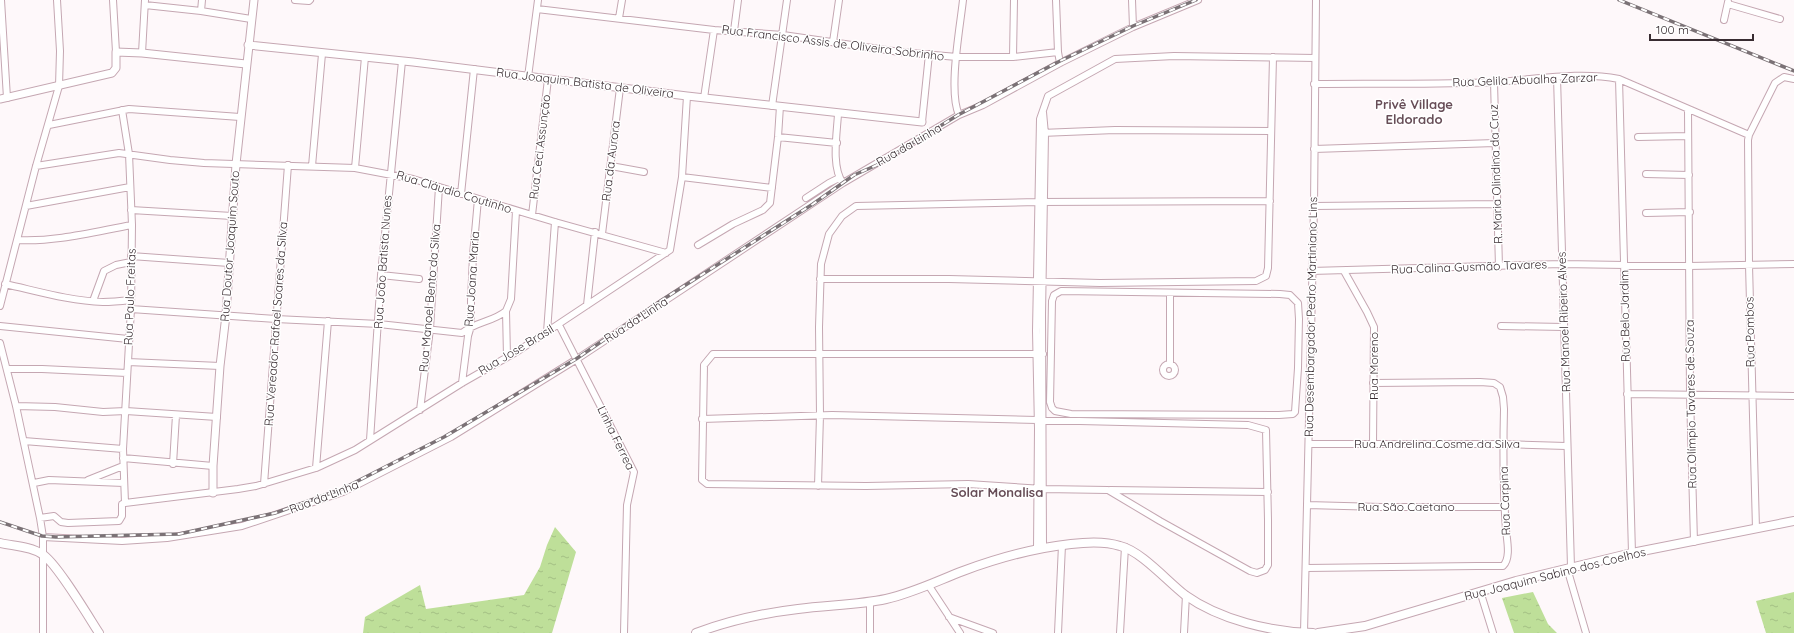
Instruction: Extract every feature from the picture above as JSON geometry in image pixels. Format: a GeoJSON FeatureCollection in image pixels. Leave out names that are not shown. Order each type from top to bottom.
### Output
{"type":"FeatureCollection","features":[{"type":"Feature","properties":{"kind":"main road","name":"Rua Joaquim Sabino dos Coelhos"},"geometry":{"type":"LineString","coordinates":[[1318,633],[1365,626],[1480,591],[1632,553],[1694,542],[1794,521]]}},
{"type":"Feature","properties":{"kind":"main road"},"geometry":{"type":"LineString","coordinates":[[0,543],[29,549],[43,554],[55,568],[99,633]]}},
{"type":"Feature","properties":{"kind":"main road"},"geometry":{"type":"LineString","coordinates":[[696,633],[731,622],[773,612],[870,602],[904,595],[990,561],[1040,549],[1062,545],[1105,543],[1125,547],[1136,554],[1186,595],[1215,612],[1259,625],[1304,633],[1313,633]]}},
{"type":"Feature","properties":{"kind":"street"},"geometry":{"type":"LineString","coordinates":[[1,0],[2,75],[4,99],[114,72],[116,68],[116,52],[113,0]]}},
{"type":"Feature","properties":{"kind":"street"},"geometry":{"type":"LineString","coordinates":[[0,306],[36,166],[59,86],[60,51],[57,0]]}},
{"type":"Feature","properties":{"kind":"street"},"geometry":{"type":"LineString","coordinates":[[201,11],[202,0]]}},
{"type":"Feature","properties":{"kind":"street","name":"Rua Doutor Joaquim Souto"},"geometry":{"type":"LineString","coordinates":[[213,493],[213,466],[220,366],[226,314],[236,164],[254,0]]}},
{"type":"Feature","properties":{"kind":"street"},"geometry":{"type":"LineString","coordinates":[[295,0],[309,1]]}},
{"type":"Feature","properties":{"kind":"street"},"geometry":{"type":"LineString","coordinates":[[528,77],[538,0]]}},
{"type":"Feature","properties":{"kind":"street"},"geometry":{"type":"LineString","coordinates":[[619,18],[622,0]]}},
{"type":"Feature","properties":{"kind":"street"},"geometry":{"type":"LineString","coordinates":[[734,31],[738,0]]}},
{"type":"Feature","properties":{"kind":"street"},"geometry":{"type":"LineString","coordinates":[[772,106],[787,0]]}},
{"type":"Feature","properties":{"kind":"street"},"geometry":{"type":"LineString","coordinates":[[834,42],[839,0]]}},
{"type":"Feature","properties":{"kind":"street"},"geometry":{"type":"LineString","coordinates":[[960,115],[956,106],[957,57],[964,0]]}},
{"type":"Feature","properties":{"kind":"street"},"geometry":{"type":"LineString","coordinates":[[1013,57],[1014,0]]}},
{"type":"Feature","properties":{"kind":"street"},"geometry":{"type":"LineString","coordinates":[[1056,0],[1058,52],[1060,63]]}},
{"type":"Feature","properties":{"kind":"street"},"geometry":{"type":"LineString","coordinates":[[1132,0],[1133,27]]}},
{"type":"Feature","properties":{"kind":"street","name":"Rua da Linha"},"geometry":{"type":"LineString","coordinates":[[43,537],[122,541],[167,538],[242,526],[343,492],[451,437],[576,359],[841,181],[960,115],[983,105],[1060,63],[1133,27],[1198,0]]}},
{"type":"Feature","properties":{"kind":"street","name":"Rua Desembargador Pedro Martiniano Lins"},"geometry":{"type":"LineString","coordinates":[[1304,633],[1309,444],[1311,271],[1314,206],[1316,0]]}},
{"type":"Feature","properties":{"kind":"street"},"geometry":{"type":"LineString","coordinates":[[142,53],[145,2],[252,19]]}},
{"type":"Feature","properties":{"kind":"street"},"geometry":{"type":"LineString","coordinates":[[1724,20],[1728,2],[1780,19]]}},
{"type":"Feature","properties":{"kind":"street","name":"Rua Francisco Assis de Oliveira Sobrinho"},"geometry":{"type":"LineString","coordinates":[[537,9],[714,30],[783,35],[957,57],[1013,57],[1058,52]]}},
{"type":"Feature","properties":{"kind":"street"},"geometry":{"type":"LineString","coordinates":[[704,98],[714,30]]}},
{"type":"Feature","properties":{"kind":"street","name":"Rua Joaquim Batista de Oliveira"},"geometry":{"type":"LineString","coordinates":[[248,45],[474,69],[548,80],[838,114],[922,122]]}},
{"type":"Feature","properties":{"kind":"street"},"geometry":{"type":"LineString","coordinates":[[116,52],[142,53],[246,64]]}},
{"type":"Feature","properties":{"kind":"street"},"geometry":{"type":"LineString","coordinates":[[312,166],[322,54]]}},
{"type":"Feature","properties":{"kind":"street"},"geometry":{"type":"LineString","coordinates":[[922,122],[929,54]]}},
{"type":"Feature","properties":{"kind":"street"},"geometry":{"type":"LineString","coordinates":[[1040,549],[1040,281],[1042,133],[1043,109],[1048,96],[1115,59],[1174,56],[1315,58]]}},
{"type":"Feature","properties":{"kind":"street"},"geometry":{"type":"LineString","coordinates":[[355,168],[365,57]]}},
{"type":"Feature","properties":{"kind":"street"},"geometry":{"type":"LineString","coordinates":[[820,279],[949,279],[1100,283],[1256,281],[1266,276],[1268,268],[1273,57]]}},
{"type":"Feature","properties":{"kind":"street","name":"Rua João Batista Nunes"},"geometry":{"type":"LineString","coordinates":[[370,440],[379,324],[381,275],[402,61]]}},
{"type":"Feature","properties":{"kind":"street"},"geometry":{"type":"LineString","coordinates":[[461,194],[474,69]]}},
{"type":"Feature","properties":{"kind":"street","name":"Rua Gelila Abualha Zarzar"},"geometry":{"type":"LineString","coordinates":[[1314,84],[1494,82],[1587,76],[1619,79],[1749,135]]}},
{"type":"Feature","properties":{"kind":"street","name":"Rua Manoel Ribeiro Alves"},"geometry":{"type":"LineString","coordinates":[[1557,77],[1569,568]]}},
{"type":"Feature","properties":{"kind":"street"},"geometry":{"type":"LineString","coordinates":[[1749,135],[1775,83],[1784,77],[1794,79]]}},
{"type":"Feature","properties":{"kind":"street","name":"Rua Belo Jardim"},"geometry":{"type":"LineString","coordinates":[[1619,79],[1632,553]]}},
{"type":"Feature","properties":{"kind":"street","name":"Rua Ceci Assunção"},"geometry":{"type":"LineString","coordinates":[[532,215],[548,80]]}},
{"type":"Feature","properties":{"kind":"street","name":"R. Maria Olindina da Cruz"},"geometry":{"type":"LineString","coordinates":[[1494,82],[1499,267]]}},
{"type":"Feature","properties":{"kind":"street","name":"Rua da Aurora"},"geometry":{"type":"LineString","coordinates":[[602,234],[620,88]]}},
{"type":"Feature","properties":{"kind":"street"},"geometry":{"type":"LineString","coordinates":[[666,253],[672,248],[682,176],[687,96]]}},
{"type":"Feature","properties":{"kind":"street"},"geometry":{"type":"LineString","coordinates":[[698,245],[733,224],[768,206],[771,199],[780,106]]}},
{"type":"Feature","properties":{"kind":"street"},"geometry":{"type":"LineString","coordinates":[[48,125],[139,108],[240,117]]}},
{"type":"Feature","properties":{"kind":"street","name":"Rua Paulo Freitas"},"geometry":{"type":"LineString","coordinates":[[40,518],[54,516],[60,522],[68,523],[117,522],[122,519],[122,504],[125,503],[123,449],[128,373],[128,340],[131,309],[132,225],[129,154],[122,110]]}},
{"type":"Feature","properties":{"kind":"street","name":"Rua Olímpio Tavares de Souza"},"geometry":{"type":"LineString","coordinates":[[1688,110],[1690,212],[1690,394],[1694,542]]}},
{"type":"Feature","properties":{"kind":"street"},"geometry":{"type":"LineString","coordinates":[[806,198],[829,182],[841,181],[837,163],[838,114]]}},
{"type":"Feature","properties":{"kind":"street"},"geometry":{"type":"LineString","coordinates":[[1042,133],[1115,130],[1271,131]]}},
{"type":"Feature","properties":{"kind":"street","name":"Rua Pombos"},"geometry":{"type":"LineString","coordinates":[[1749,135],[1749,265],[1756,529]]}},
{"type":"Feature","properties":{"kind":"street"},"geometry":{"type":"LineString","coordinates":[[1638,137],[1688,136]]}},
{"type":"Feature","properties":{"kind":"street"},"geometry":{"type":"LineString","coordinates":[[778,137],[837,143]]}},
{"type":"Feature","properties":{"kind":"street"},"geometry":{"type":"LineString","coordinates":[[1314,149],[1495,143]]}},
{"type":"Feature","properties":{"kind":"street","name":"Rua Cláudio Coutinho"},"geometry":{"type":"LineString","coordinates":[[36,166],[110,153],[129,154],[170,160],[355,168],[390,173],[516,211],[666,253]]}},
{"type":"Feature","properties":{"kind":"street","name":"Rua Vereador Rafael Soares da Silva"},"geometry":{"type":"LineString","coordinates":[[264,484],[288,164]]}},
{"type":"Feature","properties":{"kind":"street"},"geometry":{"type":"LineString","coordinates":[[611,166],[644,172]]}},
{"type":"Feature","properties":{"kind":"street"},"geometry":{"type":"LineString","coordinates":[[1646,174],[1689,175]]}},
{"type":"Feature","properties":{"kind":"street"},"geometry":{"type":"LineString","coordinates":[[682,176],[772,188]]}},
{"type":"Feature","properties":{"kind":"street"},"geometry":{"type":"LineString","coordinates":[[26,206],[130,187]]}},
{"type":"Feature","properties":{"kind":"street","name":"Rua Manoel Bento da Silva"},"geometry":{"type":"LineString","coordinates":[[420,410],[430,329],[439,187]]}},
{"type":"Feature","properties":{"kind":"street","name":"Rua Joana Maria"},"geometry":{"type":"LineString","coordinates":[[462,383],[468,336],[471,326],[473,255],[478,199]]}},
{"type":"Feature","properties":{"kind":"street"},"geometry":{"type":"LineString","coordinates":[[818,486],[821,264],[829,234],[842,216],[856,206],[1041,202],[1270,201]]}},
{"type":"Feature","properties":{"kind":"street"},"geometry":{"type":"LineString","coordinates":[[1314,206],[1498,204]]}},
{"type":"Feature","properties":{"kind":"street"},"geometry":{"type":"LineString","coordinates":[[131,210],[232,216]]}},
{"type":"Feature","properties":{"kind":"street","name":"Rua Ceci Assunção"},"geometry":{"type":"LineString","coordinates":[[506,357],[506,311],[511,299],[516,211]]}},
{"type":"Feature","properties":{"kind":"street"},"geometry":{"type":"LineString","coordinates":[[1646,213],[1690,212]]}},
{"type":"Feature","properties":{"kind":"street"},"geometry":{"type":"LineString","coordinates":[[547,332],[555,222]]}},
{"type":"Feature","properties":{"kind":"street"},"geometry":{"type":"LineString","coordinates":[[17,240],[35,241],[76,237],[88,233],[132,225]]}},
{"type":"Feature","properties":{"kind":"street"},"geometry":{"type":"LineString","coordinates":[[587,305],[595,232]]}},
{"type":"Feature","properties":{"kind":"street","name":"Rua Jose Brasil"},"geometry":{"type":"LineString","coordinates":[[125,503],[213,493],[264,484],[316,468],[355,450],[462,383],[559,325],[666,253]]}},
{"type":"Feature","properties":{"kind":"street"},"geometry":{"type":"LineString","coordinates":[[93,301],[104,271],[131,259],[229,263]]}},
{"type":"Feature","properties":{"kind":"street","name":"Rua Calina Gusmão Tavares"},"geometry":{"type":"LineString","coordinates":[[1311,271],[1499,267],[1562,264],[1689,266],[1794,264]]}},
{"type":"Feature","properties":{"kind":"street","name":"Rua Moreno"},"geometry":{"type":"LineString","coordinates":[[1344,271],[1373,325],[1373,444]]}},
{"type":"Feature","properties":{"kind":"street"},"geometry":{"type":"LineString","coordinates":[[381,275],[419,279]]}},
{"type":"Feature","properties":{"kind":"street"},"geometry":{"type":"LineString","coordinates":[[5,284],[55,295],[93,301],[104,302],[131,300]]}},
{"type":"Feature","properties":{"kind":"street"},"geometry":{"type":"LineString","coordinates":[[1069,291],[1170,294],[1280,294],[1290,296],[1297,301],[1298,368],[1296,408],[1293,414],[1066,414],[1052,410],[1050,402],[1051,308],[1052,298],[1055,293],[1069,291]]}},
{"type":"Feature","properties":{"kind":"street"},"geometry":{"type":"LineString","coordinates":[[1170,294],[1170,363]]}},
{"type":"Feature","properties":{"kind":"street"},"geometry":{"type":"LineString","coordinates":[[131,309],[226,314],[276,319],[379,324],[462,333],[471,326],[500,316],[506,311]]}},
{"type":"Feature","properties":{"kind":"street"},"geometry":{"type":"LineString","coordinates":[[316,468],[328,321]]}},
{"type":"Feature","properties":{"kind":"street","name":"Linha Ferrea"},"geometry":{"type":"LineString","coordinates":[[559,325],[634,472],[627,505],[624,633]]}},
{"type":"Feature","properties":{"kind":"street"},"geometry":{"type":"LineString","coordinates":[[0,326],[128,340]]}},
{"type":"Feature","properties":{"kind":"street"},"geometry":{"type":"LineString","coordinates":[[1501,326],[1564,327]]}},
{"type":"Feature","properties":{"kind":"street"},"geometry":{"type":"LineString","coordinates":[[0,343],[34,483],[43,537],[43,633]]}},
{"type":"Feature","properties":{"kind":"street"},"geometry":{"type":"LineString","coordinates":[[1040,354],[713,354],[704,365],[702,480],[707,484],[818,486],[968,484],[1108,490],[1268,492]]}},
{"type":"Feature","properties":{"kind":"street"},"geometry":{"type":"LineString","coordinates":[[128,362],[220,366]]}},
{"type":"Feature","properties":{"kind":"street"},"geometry":{"type":"LineString","coordinates":[[1298,368],[1310,367]]}},
{"type":"Feature","properties":{"kind":"street"},"geometry":{"type":"LineString","coordinates":[[7,369],[128,373]]}},
{"type":"Feature","properties":{"kind":"street","name":"Rua Carpina"},"geometry":{"type":"LineString","coordinates":[[1306,568],[1502,567],[1506,562],[1508,552],[1504,507],[1503,397],[1499,385],[1480,382],[1373,383]]}},
{"type":"Feature","properties":{"kind":"street"},"geometry":{"type":"LineString","coordinates":[[1627,394],[1752,394],[1794,396]]}},
{"type":"Feature","properties":{"kind":"street"},"geometry":{"type":"LineString","coordinates":[[16,406],[68,408],[103,412],[217,417]]}},
{"type":"Feature","properties":{"kind":"street"},"geometry":{"type":"LineString","coordinates":[[173,464],[176,415]]}},
{"type":"Feature","properties":{"kind":"street"},"geometry":{"type":"LineString","coordinates":[[702,419],[820,415],[912,416],[1248,425],[1266,430],[1268,566],[1261,572],[1257,573],[1160,521],[1108,490]]}},
{"type":"Feature","properties":{"kind":"street"},"geometry":{"type":"LineString","coordinates":[[24,441],[123,449]]}},
{"type":"Feature","properties":{"kind":"street","name":"Rua Andrelina Cosme da Silva"},"geometry":{"type":"LineString","coordinates":[[1309,444],[1504,444],[1566,446]]}},
{"type":"Feature","properties":{"kind":"street"},"geometry":{"type":"LineString","coordinates":[[123,458],[173,464],[213,466]]}},
{"type":"Feature","properties":{"kind":"street"},"geometry":{"type":"LineString","coordinates":[[84,482],[123,466]]}},
{"type":"Feature","properties":{"kind":"street"},"geometry":{"type":"LineString","coordinates":[[34,483],[49,480],[124,483]]}},
{"type":"Feature","properties":{"kind":"street","name":"Rua São Caetano"},"geometry":{"type":"LineString","coordinates":[[1307,505],[1381,507],[1504,507]]}},
{"type":"Feature","properties":{"kind":"street"},"geometry":{"type":"LineString","coordinates":[[1058,633],[1062,545]]}},
{"type":"Feature","properties":{"kind":"street"},"geometry":{"type":"LineString","coordinates":[[1120,633],[1125,547]]}},
{"type":"Feature","properties":{"kind":"street"},"geometry":{"type":"LineString","coordinates":[[1569,568],[1586,633]]}},
{"type":"Feature","properties":{"kind":"street"},"geometry":{"type":"LineString","coordinates":[[929,586],[960,633]]}},
{"type":"Feature","properties":{"kind":"street"},"geometry":{"type":"LineString","coordinates":[[1480,591],[1493,633]]}},
{"type":"Feature","properties":{"kind":"street"},"geometry":{"type":"LineString","coordinates":[[1184,633],[1186,595]]}},
{"type":"Feature","properties":{"kind":"street"},"geometry":{"type":"LineString","coordinates":[[870,602],[870,633]]}},
{"type":"Feature","properties":{"kind":"street"},"geometry":{"type":"LineString","coordinates":[[949,617],[993,633]]}},
{"type":"Feature","properties":{"kind":"water"},"geometry":{"type":"Polygon","coordinates":[[[555,527],[576,552],[552,633],[363,633],[365,617],[420,585],[426,609],[524,595],[540,567],[555,527]]]}},
{"type":"Feature","properties":{"kind":"water"},"geometry":{"type":"Polygon","coordinates":[[[1533,592],[1548,624],[1557,633],[1514,633],[1502,598],[1533,592]]]}},
{"type":"Feature","properties":{"kind":"water"},"geometry":{"type":"Polygon","coordinates":[[[1794,592],[1794,633],[1766,633],[1756,601],[1794,592]]]}},
{"type":"Feature","properties":{"kind":"railway"},"geometry":{"type":"LineString","coordinates":[[0,522],[42,536],[56,537],[179,534],[275,513],[342,489],[444,437],[576,359],[662,300],[813,204],[854,175],[877,165],[958,115],[1060,61],[1133,26],[1196,0]]}},
{"type":"Feature","properties":{"kind":"railway"},"geometry":{"type":"LineString","coordinates":[[1619,0],[1794,71]]}},
{"type":"Feature","properties":{"kind":"district","name":"Privê Village Eldorado"},"geometry":{"type":"Point","coordinates":[1414,112]}},
{"type":"Feature","properties":{"kind":"district","name":"Solar Monalisa"},"geometry":{"type":"Point","coordinates":[997,492]}}]}
